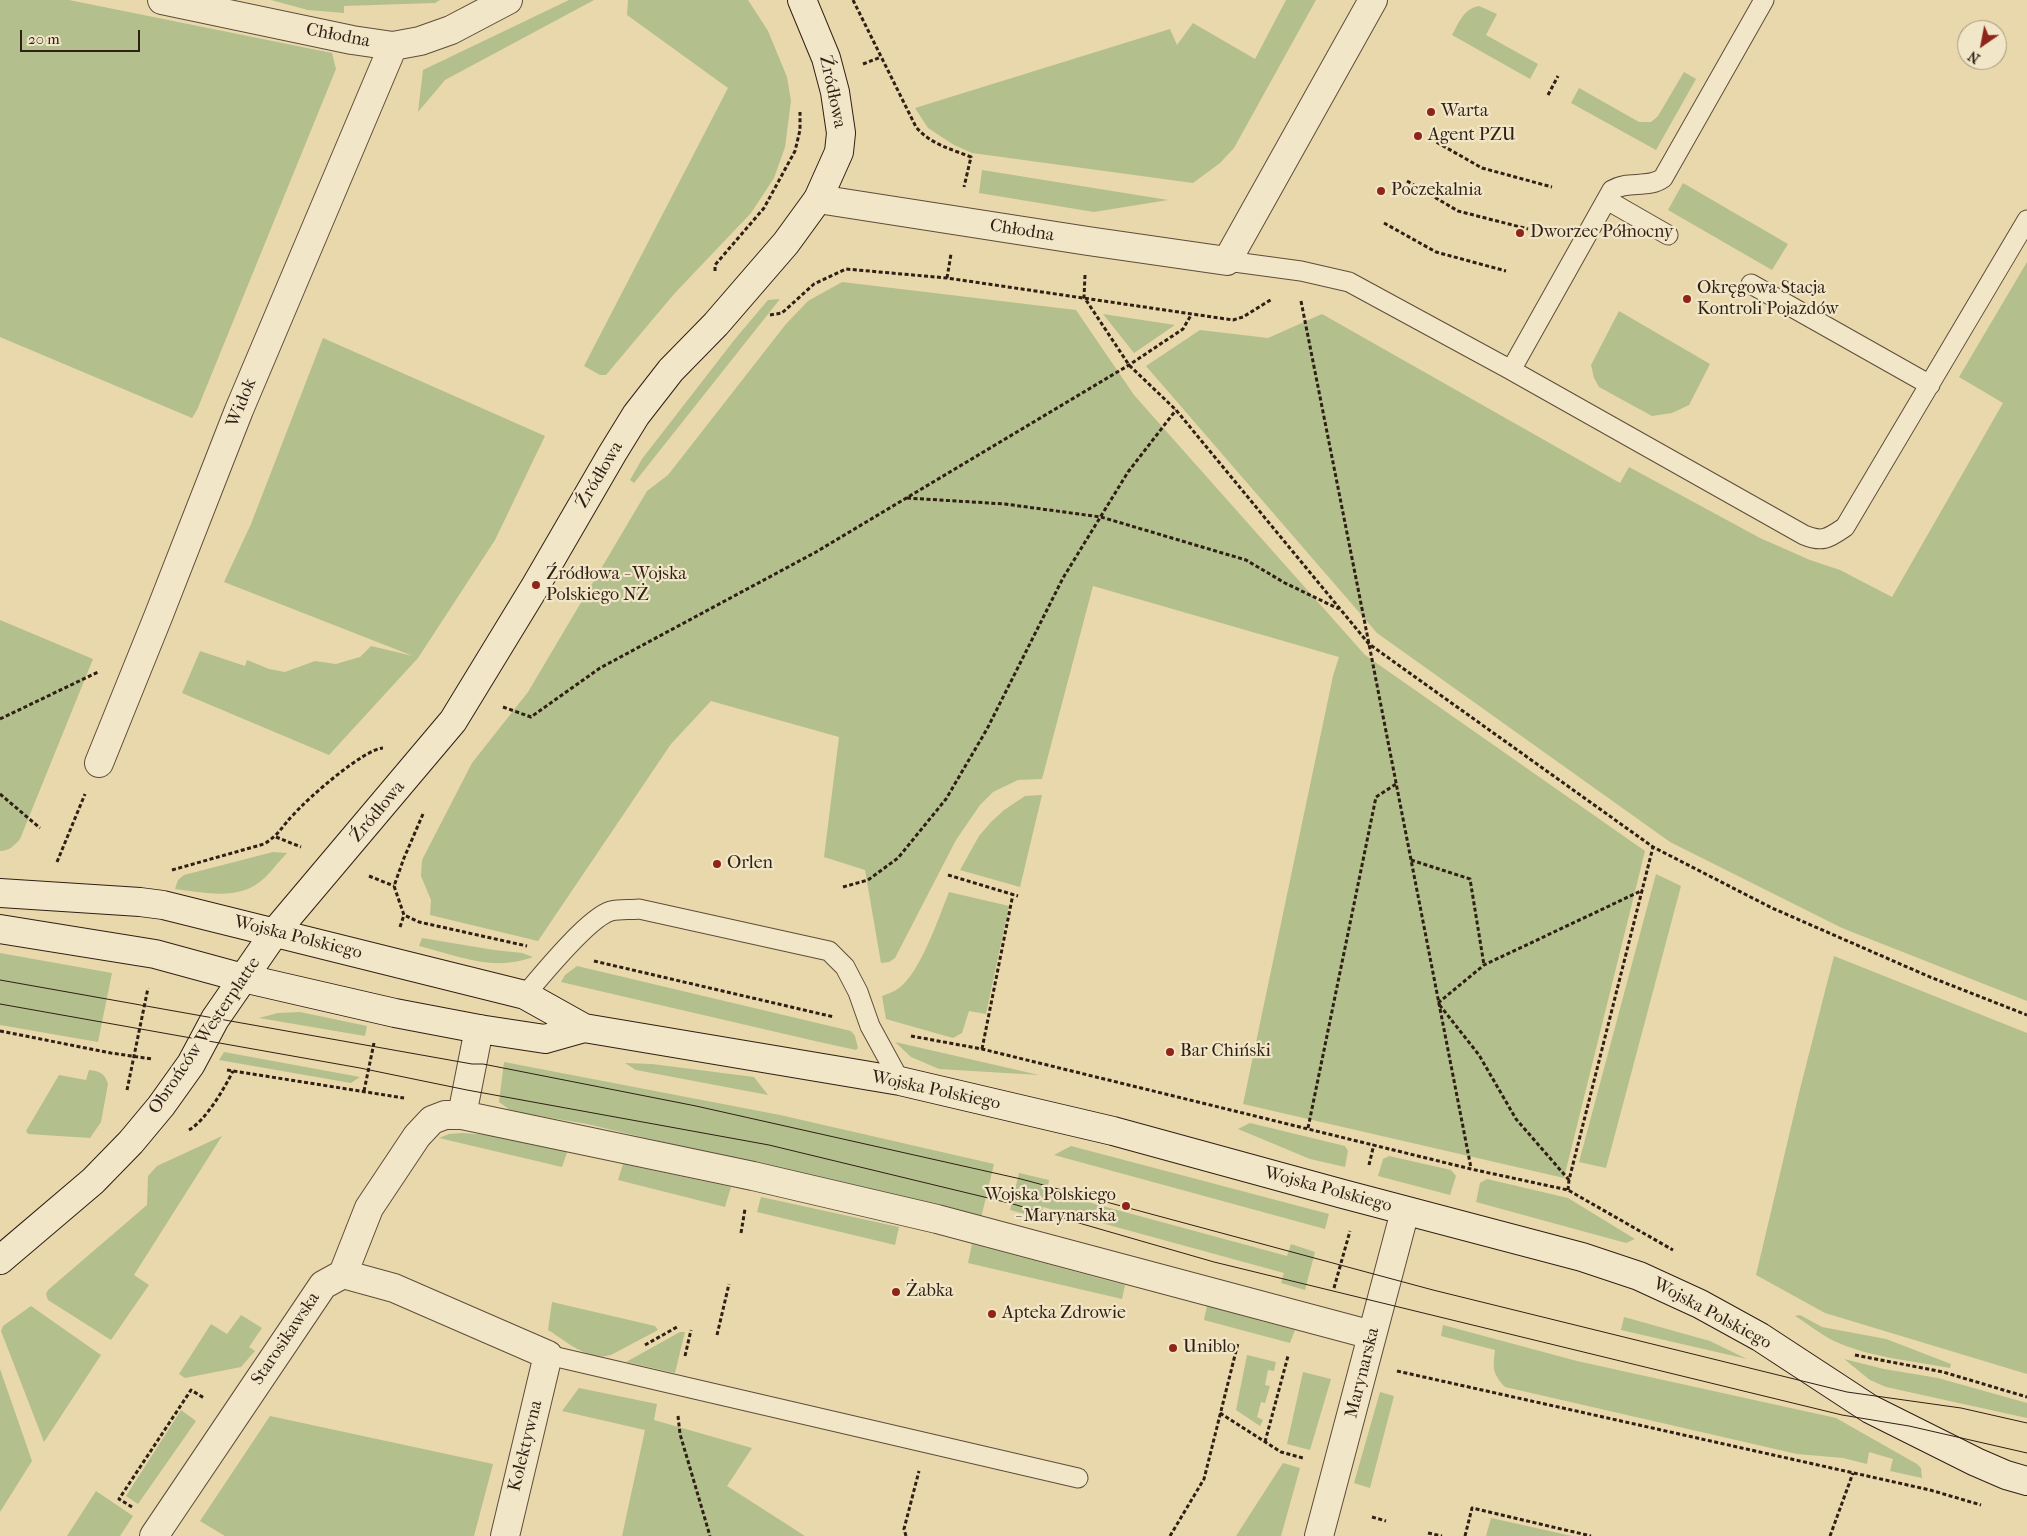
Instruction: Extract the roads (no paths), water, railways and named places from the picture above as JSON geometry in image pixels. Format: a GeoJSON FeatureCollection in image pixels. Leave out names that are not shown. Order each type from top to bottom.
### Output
{"type":"FeatureCollection","features":[{"type":"Feature","properties":{"kind":"street","name":"Chłodna"},"geometry":{"type":"LineString","coordinates":[[162,0],[352,40],[392,46],[420,41],[451,30],[508,0]]}},
{"type":"Feature","properties":{"kind":"street","name":"Źródłowa"},"geometry":{"type":"LineString","coordinates":[[276,932],[453,721],[636,415],[671,370],[716,324],[786,243],[818,199],[836,159],[841,133],[835,92],[826,58],[802,0]]}},
{"type":"Feature","properties":{"kind":"street"},"geometry":{"type":"LineString","coordinates":[[1227,261],[1373,0]]}},
{"type":"Feature","properties":{"kind":"street","name":"Widok"},"geometry":{"type":"LineString","coordinates":[[99,763],[239,410],[392,46]]}},
{"type":"Feature","properties":{"kind":"street","name":"Chłodna"},"geometry":{"type":"LineString","coordinates":[[818,199],[1227,261]]}},
{"type":"Feature","properties":{"kind":"street","name":"Wojska Polskiego"},"geometry":{"type":"LineString","coordinates":[[0,893],[163,905],[525,995],[584,1028],[900,1081],[1113,1131],[1582,1257],[1639,1276],[1700,1304],[1760,1337],[1870,1409],[1976,1462],[2006,1475],[2027,1481]]}},
{"type":"Feature","properties":{"kind":"street","name":"Wojska Polskiego"},"geometry":{"type":"LineString","coordinates":[[0,929],[155,954],[243,978],[380,1010],[479,1029],[545,1039],[584,1028]]}},
{"type":"Feature","properties":{"kind":"street","name":"Obrońców Westerplatte"},"geometry":{"type":"LineString","coordinates":[[0,1260],[93,1180],[131,1142],[186,1072],[215,1019],[276,932]]}},
{"type":"Feature","properties":{"kind":"street"},"geometry":{"type":"LineString","coordinates":[[462,1115],[479,1029]]}},
{"type":"Feature","properties":{"kind":"street"},"geometry":{"type":"LineString","coordinates":[[548,1355],[394,1288],[343,1274],[369,1208],[417,1136],[432,1120],[445,1115],[462,1115],[753,1176],[937,1218],[1372,1334]]}},
{"type":"Feature","properties":{"kind":"street","name":"Marynarska"},"geometry":{"type":"LineString","coordinates":[[1319,1536],[1349,1429],[1405,1210]]}},
{"type":"Feature","properties":{"kind":"street","name":"Starosikawska"},"geometry":{"type":"LineString","coordinates":[[154,1536],[322,1285],[343,1274]]}},
{"type":"Feature","properties":{"kind":"street","name":"Kolektywna"},"geometry":{"type":"LineString","coordinates":[[504,1536],[548,1355]]}},
{"type":"Feature","properties":{"kind":"lane"},"geometry":{"type":"LineString","coordinates":[[1511,370],[1612,190],[1619,186],[1656,184],[1663,178],[1764,0]]}},
{"type":"Feature","properties":{"kind":"lane"},"geometry":{"type":"LineString","coordinates":[[1607,200],[1668,235]]}},
{"type":"Feature","properties":{"kind":"lane"},"geometry":{"type":"LineString","coordinates":[[1227,261],[1301,271],[1348,282],[1511,370],[1804,535],[1818,540],[1831,537],[1845,527],[2027,220]]}},
{"type":"Feature","properties":{"kind":"lane"},"geometry":{"type":"LineString","coordinates":[[1751,284],[1930,385]]}},
{"type":"Feature","properties":{"kind":"lane"},"geometry":{"type":"LineString","coordinates":[[525,995],[561,953],[599,917],[611,911],[639,909],[829,951],[845,967],[858,992],[870,1026],[900,1081]]}},
{"type":"Feature","properties":{"kind":"lane"},"geometry":{"type":"LineString","coordinates":[[548,1355],[1078,1478]]}},
{"type":"Feature","properties":{"kind":"tram line"},"geometry":{"type":"LineString","coordinates":[[0,980],[472,1064],[483,1064],[696,1106],[1021,1179],[1433,1290],[1847,1392],[1961,1408],[2027,1423]]}},
{"type":"Feature","properties":{"kind":"tram line"},"geometry":{"type":"LineString","coordinates":[[0,1004],[360,1068],[467,1090],[769,1145],[1013,1204],[1214,1262],[1842,1415],[1909,1426],[2027,1453]]}},
{"type":"Feature","properties":{"kind":"place","name":"Warta"},"geometry":{"type":"Point","coordinates":[1431,112]}},
{"type":"Feature","properties":{"kind":"place","name":"Agent PZU"},"geometry":{"type":"Point","coordinates":[1418,136]}},
{"type":"Feature","properties":{"kind":"place","name":"Poczekalnia"},"geometry":{"type":"Point","coordinates":[1381,191]}},
{"type":"Feature","properties":{"kind":"place","name":"Dworzec Północny"},"geometry":{"type":"Point","coordinates":[1520,233]}},
{"type":"Feature","properties":{"kind":"place","name":"Okręgowa Stacja Kontroli Pojazdów"},"geometry":{"type":"Point","coordinates":[1687,299]}},
{"type":"Feature","properties":{"kind":"place","name":"Źródłowa - Wojska Polskiego NŻ"},"geometry":{"type":"Point","coordinates":[536,585]}},
{"type":"Feature","properties":{"kind":"place","name":"Orlen"},"geometry":{"type":"Point","coordinates":[717,864]}},
{"type":"Feature","properties":{"kind":"place","name":"Bar Chiński"},"geometry":{"type":"Point","coordinates":[1170,1052]}},
{"type":"Feature","properties":{"kind":"place","name":"Wojska Polskiego - Marynarska"},"geometry":{"type":"Point","coordinates":[1126,1206]}},
{"type":"Feature","properties":{"kind":"place","name":"Żabka"},"geometry":{"type":"Point","coordinates":[896,1292]}},
{"type":"Feature","properties":{"kind":"place","name":"Apteka Zdrowie"},"geometry":{"type":"Point","coordinates":[992,1314]}},
{"type":"Feature","properties":{"kind":"place","name":"Uniblo"},"geometry":{"type":"Point","coordinates":[1173,1348]}}]}
